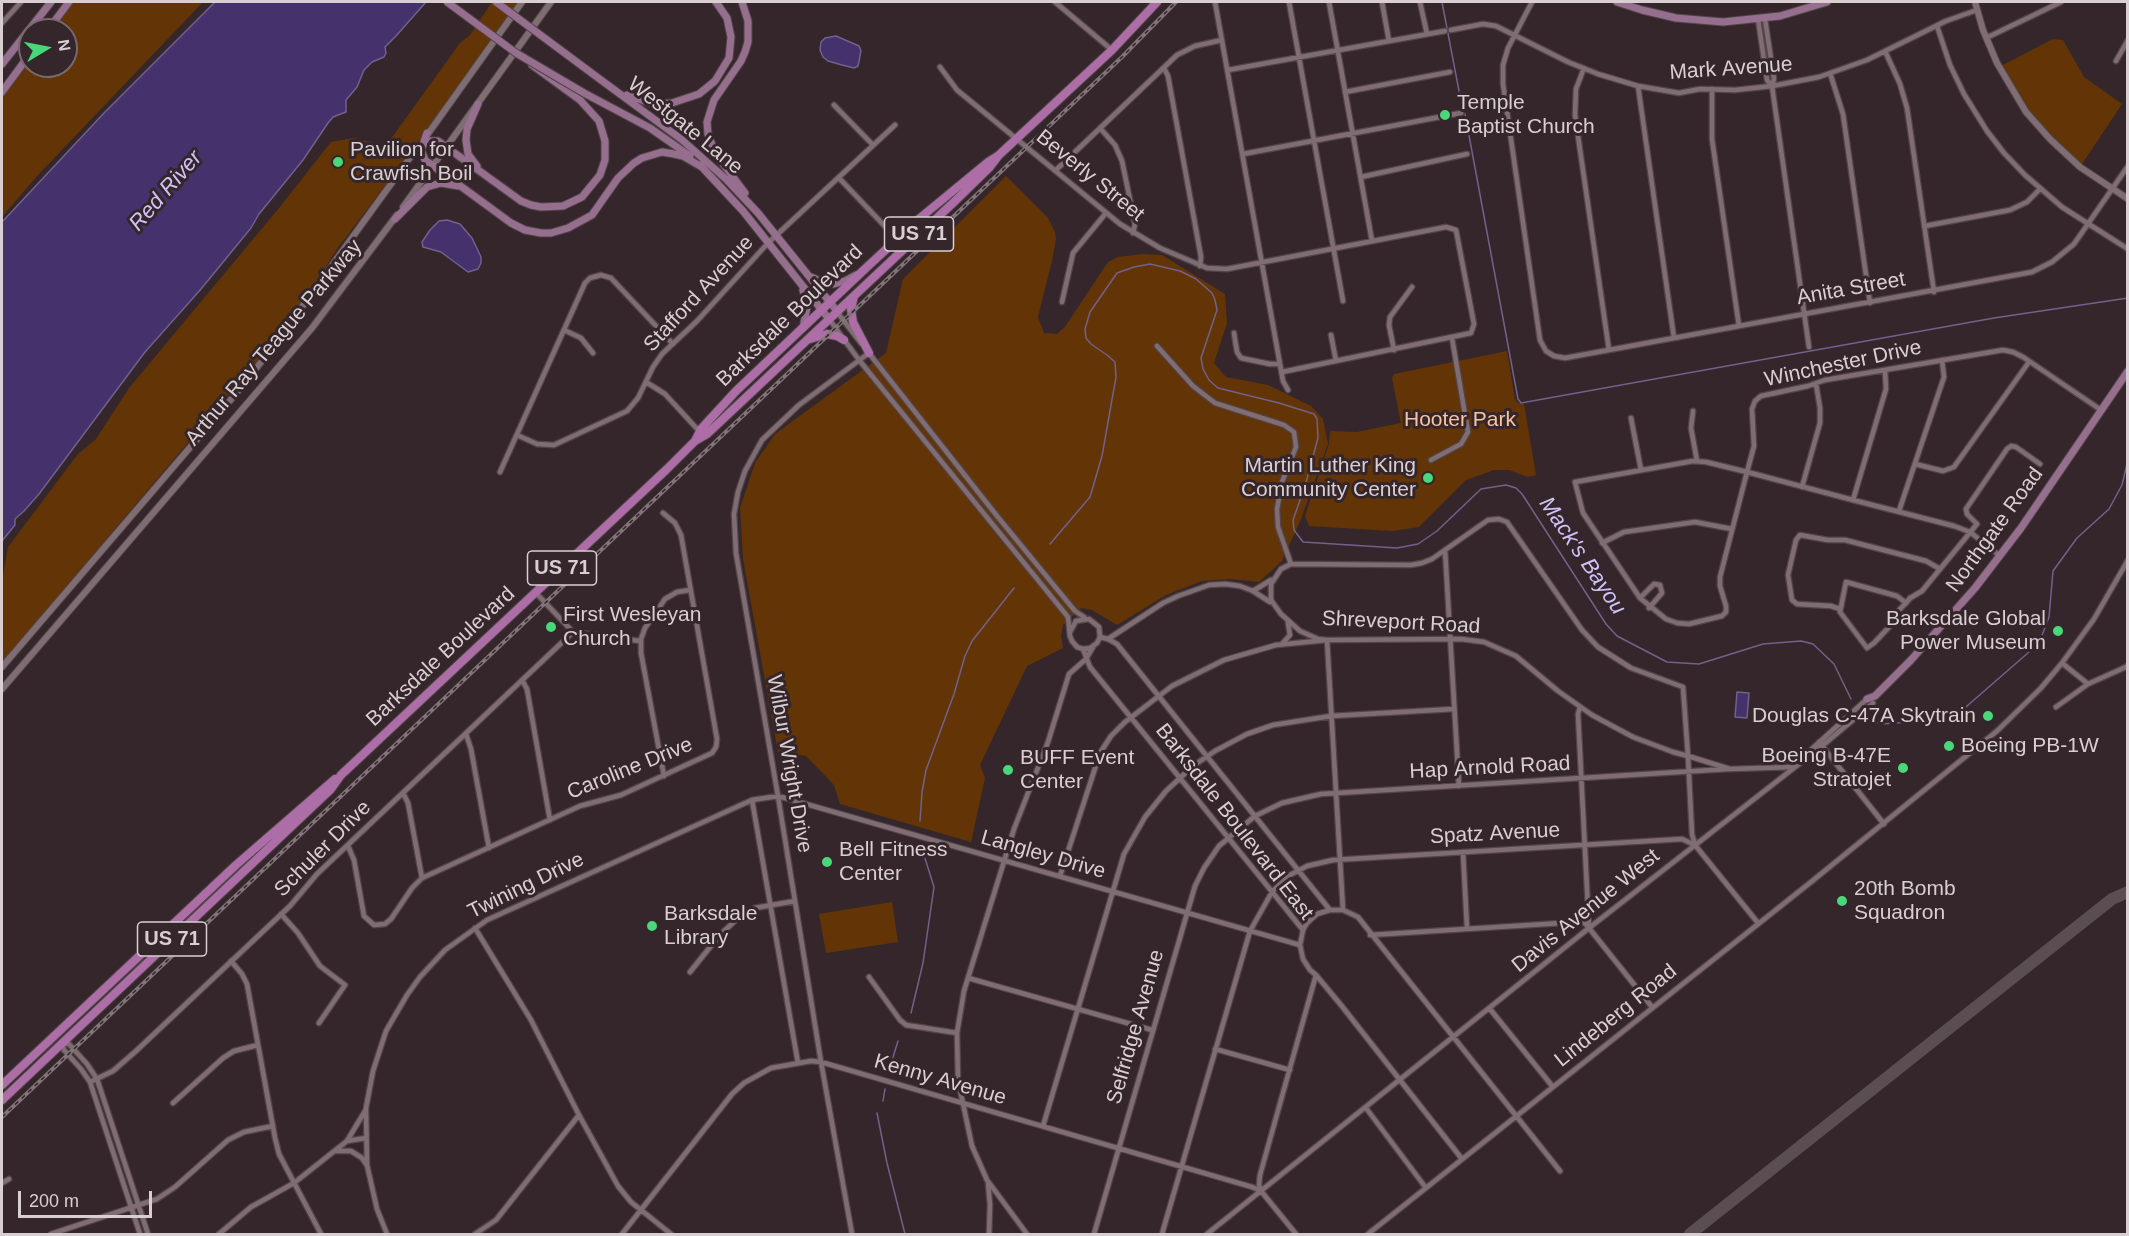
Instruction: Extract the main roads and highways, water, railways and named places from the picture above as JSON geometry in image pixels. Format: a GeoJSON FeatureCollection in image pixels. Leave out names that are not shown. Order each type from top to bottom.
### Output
{"type":"FeatureCollection","features":[{"type":"Feature","properties":{"kind":"main road"},"geometry":{"type":"LineString","coordinates":[[2,64],[51,2]]}},
{"type":"Feature","properties":{"kind":"main road"},"geometry":{"type":"LineString","coordinates":[[57,18],[69,2]]}},
{"type":"Feature","properties":{"kind":"main road","name":"Westgate Lane"},"geometry":{"type":"LineString","coordinates":[[447,2],[516,53],[582,97],[650,128],[702,167],[726,190],[829,318]]}},
{"type":"Feature","properties":{"kind":"main road"},"geometry":{"type":"LineString","coordinates":[[496,2],[604,82],[642,101],[663,104],[689,98],[707,88],[726,66],[731,37],[727,18],[716,2]]}},
{"type":"Feature","properties":{"kind":"main road"},"geometry":{"type":"LineString","coordinates":[[742,2],[748,21],[745,52],[741,62],[714,99],[707,122],[708,134],[715,153],[758,213]]}},
{"type":"Feature","properties":{"kind":"main road","name":"Barksdale Boulevard"},"geometry":{"type":"LineString","coordinates":[[2,1100],[243,872],[327,785],[341,775],[702,434],[761,382],[987,170],[999,155],[1112,50],[1157,2]]}},
{"type":"Feature","properties":{"kind":"main road"},"geometry":{"type":"LineString","coordinates":[[1617,2],[1642,10],[1691,20],[1723,22],[1762,19],[1800,11],[1827,2]]}},
{"type":"Feature","properties":{"kind":"main road"},"geometry":{"type":"LineString","coordinates":[[2,92],[18,70]]}},
{"type":"Feature","properties":{"kind":"main road","name":"Westgate Lane"},"geometry":{"type":"LineString","coordinates":[[604,82],[694,150],[722,175],[758,213],[837,311]]}},
{"type":"Feature","properties":{"kind":"main road"},"geometry":{"type":"LineString","coordinates":[[415,151],[432,140],[447,147],[521,201],[541,207],[563,206],[582,197],[600,175],[606,150],[598,121],[582,97]]}},
{"type":"Feature","properties":{"kind":"main road"},"geometry":{"type":"LineString","coordinates":[[478,104],[467,129],[466,144],[472,160],[487,176]]}},
{"type":"Feature","properties":{"kind":"main road"},"geometry":{"type":"LineString","coordinates":[[428,134],[423,144],[422,156],[511,223],[532,232],[551,233],[576,225],[592,215],[618,178],[642,158],[662,152],[674,153],[702,167]]}},
{"type":"Feature","properties":{"kind":"main road","name":"Barksdale Boulevard"},"geometry":{"type":"LineString","coordinates":[[702,434],[754,375],[861,272],[983,166],[999,155]]}},
{"type":"Feature","properties":{"kind":"main road"},"geometry":{"type":"LineString","coordinates":[[394,219],[429,186],[444,183],[462,187]]}},
{"type":"Feature","properties":{"kind":"main road"},"geometry":{"type":"LineString","coordinates":[[897,239],[904,248]]}},
{"type":"Feature","properties":{"kind":"main road"},"geometry":{"type":"LineString","coordinates":[[807,274],[817,281],[833,284],[845,281],[861,272]]}},
{"type":"Feature","properties":{"kind":"main road"},"geometry":{"type":"LineString","coordinates":[[801,285],[807,307],[803,328]]}},
{"type":"Feature","properties":{"kind":"main road"},"geometry":{"type":"LineString","coordinates":[[856,293],[852,306],[852,319],[868,353]]}},
{"type":"Feature","properties":{"kind":"main road"},"geometry":{"type":"LineString","coordinates":[[806,340],[824,334],[837,336],[844,340]]}},
{"type":"Feature","properties":{"kind":"main road","name":"Northgate Road"},"geometry":{"type":"LineString","coordinates":[[1871,699],[1947,621],[2000,556],[2127,371]]}},
{"type":"Feature","properties":{"kind":"main road"},"geometry":{"type":"LineString","coordinates":[[754,375],[761,382]]}},
{"type":"Feature","properties":{"kind":"main road","name":"Barksdale Boulevard"},"geometry":{"type":"LineString","coordinates":[[2,1085],[236,865],[286,826]]}},
{"type":"Feature","properties":{"kind":"main road"},"geometry":{"type":"LineString","coordinates":[[236,865],[243,872]]}},
{"type":"Feature","properties":{"kind":"main road"},"geometry":{"type":"LineString","coordinates":[[55,1035],[62,1043]]}},
{"type":"Feature","properties":{"kind":"water","name":"Red River"},"geometry":{"type":"Polygon","coordinates":[[[215,2],[426,2],[385,47],[384,57],[372,62],[364,70],[357,87],[346,100],[346,112],[333,117],[328,123],[303,160],[259,214],[251,228],[145,352],[39,494],[15,519],[15,525],[2,541],[2,222],[104,113],[215,2]]]}},
{"type":"Feature","properties":{"kind":"water"},"geometry":{"type":"Polygon","coordinates":[[[836,36],[859,46],[861,51],[858,66],[854,68],[842,65],[823,57],[820,50],[821,42],[825,38],[836,36]]]}},
{"type":"Feature","properties":{"kind":"water"},"geometry":{"type":"Polygon","coordinates":[[[447,220],[460,224],[472,238],[481,257],[478,269],[468,272],[441,252],[423,247],[422,242],[430,230],[439,221],[447,220]]]}},
{"type":"Feature","properties":{"kind":"water"},"geometry":{"type":"Polygon","coordinates":[[[1737,692],[1749,693],[1747,718],[1735,717],[1737,692]]]}},
{"type":"Feature","properties":{"kind":"waterway"},"geometry":{"type":"LineString","coordinates":[[1442,2],[1459,91]]}},
{"type":"Feature","properties":{"kind":"waterway"},"geometry":{"type":"LineString","coordinates":[[1465,114],[1518,399],[1521,403],[1994,318],[2128,298]]}},
{"type":"Feature","properties":{"kind":"waterway","name":"Mack's Bayou"},"geometry":{"type":"LineString","coordinates":[[1050,544],[1090,497],[1102,456],[1116,377],[1115,362],[1086,338],[1085,329],[1090,312],[1117,273],[1150,264],[1180,271],[1196,279],[1212,293],[1217,310],[1201,358],[1203,369],[1209,380],[1218,388],[1279,403],[1314,414],[1317,419],[1318,438],[1293,520],[1294,530],[1303,542],[1397,548],[1418,544],[1437,531],[1481,489],[1506,485],[1516,488],[1522,494],[1606,624],[1617,636],[1667,662],[1699,664],[1763,644],[1801,641],[1813,644],[1834,664],[1851,699]]}},
{"type":"Feature","properties":{"kind":"waterway","name":"Mack's Bayou"},"geometry":{"type":"LineString","coordinates":[[1867,717],[1881,724],[1938,720],[1967,706],[2029,652],[2041,638],[2049,617],[2053,571],[2077,538],[2109,509],[2122,485],[2128,460]]}},
{"type":"Feature","properties":{"kind":"waterway","name":"Mack's Bayou"},"geometry":{"type":"LineString","coordinates":[[920,821],[926,770],[954,694],[965,656],[972,641],[1014,588]]}},
{"type":"Feature","properties":{"kind":"waterway","name":"Mack's Bayou"},"geometry":{"type":"LineString","coordinates":[[911,1013],[923,963],[934,887],[923,852]]}},
{"type":"Feature","properties":{"kind":"waterway","name":"Mack's Bayou"},"geometry":{"type":"LineString","coordinates":[[889,1070],[898,1041]]}},
{"type":"Feature","properties":{"kind":"waterway","name":"Mack's Bayou"},"geometry":{"type":"LineString","coordinates":[[883,1101],[885,1089]]}},
{"type":"Feature","properties":{"kind":"waterway","name":"Mack's Bayou"},"geometry":{"type":"LineString","coordinates":[[877,1113],[905,1234]]}},
{"type":"Feature","properties":{"kind":"railway"},"geometry":{"type":"LineString","coordinates":[[2,1117],[1122,57],[1176,2]]}},
{"type":"Feature","properties":{"kind":"place","name":"Temple Baptist Church"},"geometry":{"type":"Point","coordinates":[1445,115]}},
{"type":"Feature","properties":{"kind":"place","name":"Pavilion for Crawfish Boil"},"geometry":{"type":"Point","coordinates":[338,162]}},
{"type":"Feature","properties":{"kind":"place","name":"Martin Luther King Community Center"},"geometry":{"type":"Point","coordinates":[1428,478]}},
{"type":"Feature","properties":{"kind":"place","name":"First Wesleyan Church"},"geometry":{"type":"Point","coordinates":[551,627]}},
{"type":"Feature","properties":{"kind":"place","name":"Barksdale Global Power Museum"},"geometry":{"type":"Point","coordinates":[2058,631]}},
{"type":"Feature","properties":{"kind":"place","name":"Douglas C-47A Skytrain"},"geometry":{"type":"Point","coordinates":[1988,716]}},
{"type":"Feature","properties":{"kind":"place","name":"Boeing PB-1W"},"geometry":{"type":"Point","coordinates":[1949,746]}},
{"type":"Feature","properties":{"kind":"place","name":"Boeing B-47E Stratojet"},"geometry":{"type":"Point","coordinates":[1903,768]}},
{"type":"Feature","properties":{"kind":"place","name":"BUFF Event Center"},"geometry":{"type":"Point","coordinates":[1008,770]}},
{"type":"Feature","properties":{"kind":"place","name":"Bell Fitness Center"},"geometry":{"type":"Point","coordinates":[827,862]}},
{"type":"Feature","properties":{"kind":"place","name":"20th Bomb Squadron"},"geometry":{"type":"Point","coordinates":[1842,901]}},
{"type":"Feature","properties":{"kind":"place","name":"Barksdale Library"},"geometry":{"type":"Point","coordinates":[652,926]}},
{"type":"Feature","properties":{"kind":"park label","name":"Hooter Park"},"geometry":{"type":"Point","coordinates":[1460,420]}}]}
